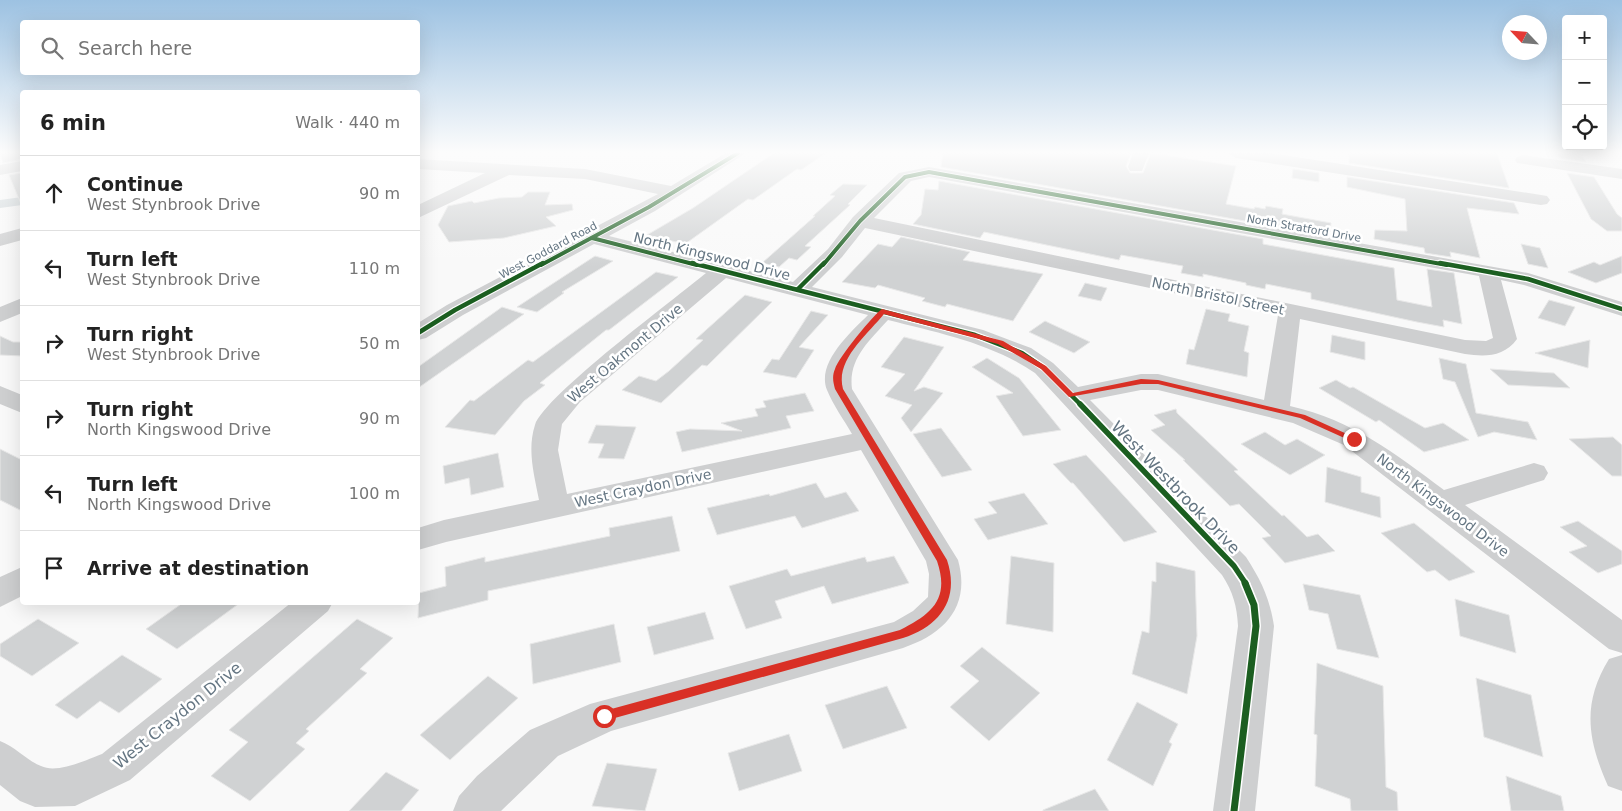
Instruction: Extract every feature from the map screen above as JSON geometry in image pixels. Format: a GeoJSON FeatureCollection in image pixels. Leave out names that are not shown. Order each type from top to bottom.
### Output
{"type":"FeatureCollection","features":[{"type":"Feature","properties":{"kind":"street"},"geometry":{"type":"LineString","coordinates":[[420,211],[461,191]]}},
{"type":"Feature","properties":{"kind":"street"},"geometry":{"type":"LineString","coordinates":[[669,191],[674,192]]}},
{"type":"Feature","properties":{"kind":"street","name":"North Stratford Drive"},"geometry":{"type":"LineString","coordinates":[[860,221],[891,191]]}},
{"type":"Feature","properties":{"kind":"street","name":"North Stratford Drive"},"geometry":{"type":"LineString","coordinates":[[1036,191],[1528,279],[1622,309]]}},
{"type":"Feature","properties":{"kind":"street"},"geometry":{"type":"LineString","coordinates":[[1482,191],[1541,200],[1537,191]]}},
{"type":"Feature","properties":{"kind":"street","name":"West Goddard Road"},"geometry":{"type":"LineString","coordinates":[[420,332],[455,310],[592,238],[674,192]]}},
{"type":"Feature","properties":{"kind":"street"},"geometry":{"type":"LineString","coordinates":[[798,289],[835,253],[860,221]]}},
{"type":"Feature","properties":{"kind":"street","name":"North Bristol Street"},"geometry":{"type":"LineString","coordinates":[[860,221],[1290,312],[1465,347],[1486,349],[1499,347],[1505,339],[1488,272]]}},
{"type":"Feature","properties":{"kind":"street","name":"North Kingswood Drive"},"geometry":{"type":"LineString","coordinates":[[592,238],[798,289],[1001,343],[1044,368],[1072,396],[1149,381],[1172,384],[1302,416],[1354,439],[1622,639]]}},
{"type":"Feature","properties":{"kind":"street","name":"West Oakmont Drive"},"geometry":{"type":"LineString","coordinates":[[555,507],[544,450],[549,423],[570,397],[723,270]]}},
{"type":"Feature","properties":{"kind":"street"},"geometry":{"type":"LineString","coordinates":[[0,315],[20,306]]}},
{"type":"Feature","properties":{"kind":"street"},"geometry":{"type":"LineString","coordinates":[[474,811],[492,790],[544,743],[604,716],[903,634],[924,623],[938,610],[946,595],[948,577],[942,560],[839,389],[837,380],[838,369],[845,357],[882,312]]}},
{"type":"Feature","properties":{"kind":"street"},"geometry":{"type":"LineString","coordinates":[[1276,410],[1290,312]]}},
{"type":"Feature","properties":{"kind":"street"},"geometry":{"type":"LineString","coordinates":[[0,394],[20,404]]}},
{"type":"Feature","properties":{"kind":"street","name":"West Westbrook Drive"},"geometry":{"type":"LineString","coordinates":[[1072,396],[1219,549],[1246,586],[1254,605],[1256,626],[1234,811]]}},
{"type":"Feature","properties":{"kind":"street","name":"West Craydon Drive"},"geometry":{"type":"LineString","coordinates":[[420,539],[444,531],[870,439]]}},
{"type":"Feature","properties":{"kind":"street"},"geometry":{"type":"LineString","coordinates":[[1439,502],[1534,474]]}},
{"type":"Feature","properties":{"kind":"street"},"geometry":{"type":"LineString","coordinates":[[0,594],[20,581]]}},
{"type":"Feature","properties":{"kind":"street","name":"West Craydon Drive"},"geometry":{"type":"LineString","coordinates":[[0,760],[35,787],[75,786],[116,767],[312,605]]}},
{"type":"Feature","properties":{"kind":"street"},"geometry":{"type":"LineString","coordinates":[[1622,670],[1612,685],[1608,706],[1611,728],[1622,772]]}},
{"type":"Feature","properties":{"kind":"building"},"geometry":{"type":"Polygon","coordinates":[[[16,191],[20,191],[20,201],[16,191]]]}},
{"type":"Feature","properties":{"kind":"building"},"geometry":{"type":"Polygon","coordinates":[[[718,191],[766,191],[753,200],[748,199],[685,244],[647,235],[718,191]]]}},
{"type":"Feature","properties":{"kind":"building"},"geometry":{"type":"Polygon","coordinates":[[[835,191],[861,191],[848,204],[850,205],[805,246],[811,247],[797,260],[789,258],[779,267],[762,263],[835,196],[830,195],[835,191]]]}},
{"type":"Feature","properties":{"kind":"building"},"geometry":{"type":"Polygon","coordinates":[[[925,191],[994,191],[1263,239],[1263,244],[1394,268],[1397,300],[1432,307],[1427,269],[1454,273],[1462,324],[1443,320],[1444,327],[1311,299],[1311,293],[1266,284],[1265,289],[1203,274],[1203,277],[1181,273],[1183,266],[1121,255],[1119,260],[984,232],[980,238],[913,224],[921,215],[925,191]]]}},
{"type":"Feature","properties":{"kind":"building"},"geometry":{"type":"Polygon","coordinates":[[[1075,191],[1229,191],[1226,204],[1254,209],[1255,207],[1265,209],[1266,206],[1283,209],[1282,214],[1331,223],[1330,232],[1301,231],[1075,191]]]}},
{"type":"Feature","properties":{"kind":"building"},"geometry":{"type":"Polygon","coordinates":[[[1366,191],[1436,191],[1514,203],[1519,214],[1467,208],[1480,258],[1450,252],[1451,257],[1425,253],[1424,248],[1374,239],[1375,230],[1407,231],[1405,199],[1366,191]]]}},
{"type":"Feature","properties":{"kind":"building"},"geometry":{"type":"Polygon","coordinates":[[[1576,191],[1603,191],[1617,214],[1622,218],[1622,231],[1607,231],[1591,219],[1576,191]]]}},
{"type":"Feature","properties":{"kind":"building"},"geometry":{"type":"Polygon","coordinates":[[[528,192],[550,192],[545,205],[572,204],[573,210],[546,217],[556,226],[504,238],[449,242],[438,225],[448,206],[472,201],[474,203],[499,198],[522,197],[528,192]]]}},
{"type":"Feature","properties":{"kind":"building"},"geometry":{"type":"Polygon","coordinates":[[[901,237],[970,252],[963,260],[1043,274],[1013,321],[947,304],[945,307],[922,301],[925,298],[878,285],[875,288],[842,282],[878,244],[892,247],[901,237]]]}},
{"type":"Feature","properties":{"kind":"building"},"geometry":{"type":"Polygon","coordinates":[[[1521,244],[1540,248],[1548,268],[1528,264],[1521,244]]]}},
{"type":"Feature","properties":{"kind":"building"},"geometry":{"type":"Polygon","coordinates":[[[595,256],[613,261],[562,292],[564,293],[537,312],[517,307],[595,256]]]}},
{"type":"Feature","properties":{"kind":"building"},"geometry":{"type":"Polygon","coordinates":[[[1622,256],[1622,273],[1596,283],[1568,272],[1594,262],[1600,265],[1622,256]]]}},
{"type":"Feature","properties":{"kind":"building"},"geometry":{"type":"Polygon","coordinates":[[[656,272],[678,277],[609,330],[606,330],[540,383],[545,385],[524,401],[495,435],[445,427],[470,400],[474,401],[528,360],[533,362],[656,272]]]}},
{"type":"Feature","properties":{"kind":"building"},"geometry":{"type":"Polygon","coordinates":[[[1085,283],[1107,288],[1101,301],[1078,296],[1085,283]]]}},
{"type":"Feature","properties":{"kind":"building"},"geometry":{"type":"Polygon","coordinates":[[[745,295],[772,302],[707,366],[702,365],[661,403],[622,390],[639,376],[656,381],[669,371],[703,340],[696,339],[745,295]]]}},
{"type":"Feature","properties":{"kind":"building"},"geometry":{"type":"Polygon","coordinates":[[[1549,300],[1575,307],[1565,326],[1538,318],[1549,300]]]}},
{"type":"Feature","properties":{"kind":"building"},"geometry":{"type":"Polygon","coordinates":[[[502,307],[524,314],[420,387],[420,366],[502,307]]]}},
{"type":"Feature","properties":{"kind":"building"},"geometry":{"type":"Polygon","coordinates":[[[1206,309],[1230,314],[1228,321],[1249,326],[1244,351],[1249,353],[1247,377],[1186,364],[1189,349],[1194,350],[1206,309]]]}},
{"type":"Feature","properties":{"kind":"building"},"geometry":{"type":"Polygon","coordinates":[[[811,311],[828,315],[799,347],[814,350],[796,378],[763,372],[772,359],[779,360],[811,311]]]}},
{"type":"Feature","properties":{"kind":"building"},"geometry":{"type":"Polygon","coordinates":[[[1045,321],[1090,342],[1074,353],[1029,332],[1045,321]]]}},
{"type":"Feature","properties":{"kind":"building"},"geometry":{"type":"Polygon","coordinates":[[[1332,335],[1365,342],[1365,360],[1330,352],[1332,335]]]}},
{"type":"Feature","properties":{"kind":"building"},"geometry":{"type":"Polygon","coordinates":[[[0,336],[13,342],[20,342],[20,356],[0,355],[0,336]]]}},
{"type":"Feature","properties":{"kind":"building"},"geometry":{"type":"Polygon","coordinates":[[[904,337],[944,347],[914,391],[924,387],[943,393],[911,432],[901,418],[912,405],[885,396],[905,374],[881,367],[904,337]]]}},
{"type":"Feature","properties":{"kind":"building"},"geometry":{"type":"Polygon","coordinates":[[[1590,340],[1588,368],[1535,353],[1590,340]]]}},
{"type":"Feature","properties":{"kind":"building"},"geometry":{"type":"Polygon","coordinates":[[[987,358],[1019,378],[1061,430],[1023,436],[996,396],[1013,393],[972,367],[987,358]]]}},
{"type":"Feature","properties":{"kind":"building"},"geometry":{"type":"Polygon","coordinates":[[[1439,358],[1466,364],[1476,413],[1528,422],[1537,440],[1494,432],[1478,437],[1455,382],[1443,379],[1439,358]]]}},
{"type":"Feature","properties":{"kind":"building"},"geometry":{"type":"Polygon","coordinates":[[[1490,369],[1554,373],[1570,388],[1508,385],[1490,369]]]}},
{"type":"Feature","properties":{"kind":"building"},"geometry":{"type":"Polygon","coordinates":[[[1336,380],[1350,388],[1353,387],[1425,428],[1443,423],[1469,440],[1424,452],[1379,420],[1376,422],[1319,388],[1336,380]]]}},
{"type":"Feature","properties":{"kind":"building"},"geometry":{"type":"Polygon","coordinates":[[[805,393],[814,411],[786,416],[791,428],[682,452],[676,432],[690,429],[742,431],[721,423],[758,416],[755,409],[766,407],[763,401],[805,393]]]}},
{"type":"Feature","properties":{"kind":"building"},"geometry":{"type":"Polygon","coordinates":[[[1176,409],[1177,413],[1238,470],[1234,471],[1282,516],[1284,515],[1307,537],[1318,534],[1335,551],[1285,563],[1262,538],[1271,536],[1239,504],[1230,506],[1183,460],[1185,460],[1151,430],[1165,425],[1154,415],[1176,409]]]}},
{"type":"Feature","properties":{"kind":"building"},"geometry":{"type":"Polygon","coordinates":[[[596,425],[636,427],[624,459],[598,458],[604,444],[588,443],[596,425]]]}},
{"type":"Feature","properties":{"kind":"building"},"geometry":{"type":"Polygon","coordinates":[[[941,428],[972,470],[942,477],[913,434],[941,428]]]}},
{"type":"Feature","properties":{"kind":"building"},"geometry":{"type":"Polygon","coordinates":[[[1265,432],[1285,445],[1297,439],[1325,455],[1290,475],[1241,444],[1265,432]]]}},
{"type":"Feature","properties":{"kind":"building"},"geometry":{"type":"Polygon","coordinates":[[[1613,437],[1622,445],[1622,476],[1612,476],[1569,439],[1613,437]]]}},
{"type":"Feature","properties":{"kind":"building"},"geometry":{"type":"Polygon","coordinates":[[[0,449],[20,459],[20,510],[0,500],[0,449]]]}},
{"type":"Feature","properties":{"kind":"building"},"geometry":{"type":"Polygon","coordinates":[[[498,453],[504,487],[471,495],[469,478],[445,484],[443,466],[498,453]]]}},
{"type":"Feature","properties":{"kind":"building"},"geometry":{"type":"Polygon","coordinates":[[[1086,455],[1157,532],[1124,542],[1073,483],[1053,464],[1086,455]]]}},
{"type":"Feature","properties":{"kind":"building"},"geometry":{"type":"Polygon","coordinates":[[[1327,467],[1361,477],[1361,492],[1380,497],[1381,518],[1325,502],[1327,467]]]}},
{"type":"Feature","properties":{"kind":"building"},"geometry":{"type":"Polygon","coordinates":[[[816,483],[825,498],[846,492],[859,511],[802,528],[795,516],[717,535],[707,508],[769,494],[770,496],[816,483]]]}},
{"type":"Feature","properties":{"kind":"building"},"geometry":{"type":"Polygon","coordinates":[[[1024,493],[1048,524],[988,540],[974,519],[997,513],[988,502],[1024,493]]]}},
{"type":"Feature","properties":{"kind":"building"},"geometry":{"type":"Polygon","coordinates":[[[672,516],[680,551],[488,591],[488,600],[418,618],[420,593],[446,586],[445,567],[485,557],[485,562],[610,536],[609,528],[672,516]]]}},
{"type":"Feature","properties":{"kind":"building"},"geometry":{"type":"Polygon","coordinates":[[[1578,521],[1622,551],[1622,564],[1598,573],[1569,552],[1587,546],[1560,527],[1578,521]]]}},
{"type":"Feature","properties":{"kind":"building"},"geometry":{"type":"Polygon","coordinates":[[[1414,523],[1475,572],[1449,581],[1435,570],[1427,572],[1381,533],[1414,523]]]}},
{"type":"Feature","properties":{"kind":"building"},"geometry":{"type":"Polygon","coordinates":[[[894,556],[909,583],[832,604],[824,586],[775,601],[782,618],[746,629],[729,586],[787,569],[791,576],[865,557],[867,562],[894,556]]]}},
{"type":"Feature","properties":{"kind":"building"},"geometry":{"type":"Polygon","coordinates":[[[1011,556],[1054,563],[1053,632],[1006,624],[1011,556]]]}},
{"type":"Feature","properties":{"kind":"building"},"geometry":{"type":"Polygon","coordinates":[[[1156,562],[1195,571],[1197,636],[1187,694],[1132,674],[1142,631],[1149,633],[1152,581],[1156,582],[1156,562]]]}},
{"type":"Feature","properties":{"kind":"building"},"geometry":{"type":"Polygon","coordinates":[[[1303,584],[1360,595],[1379,658],[1337,649],[1328,614],[1309,610],[1303,584]]]}},
{"type":"Feature","properties":{"kind":"building"},"geometry":{"type":"Polygon","coordinates":[[[1455,599],[1509,615],[1516,653],[1460,636],[1455,599]]]}},
{"type":"Feature","properties":{"kind":"building"},"geometry":{"type":"Polygon","coordinates":[[[180,605],[237,605],[177,649],[146,629],[180,605]]]}},
{"type":"Feature","properties":{"kind":"building"},"geometry":{"type":"Polygon","coordinates":[[[705,612],[714,639],[654,655],[647,627],[705,612]]]}},
{"type":"Feature","properties":{"kind":"building"},"geometry":{"type":"Polygon","coordinates":[[[38,619],[79,643],[32,676],[0,656],[0,644],[38,619]]]}},
{"type":"Feature","properties":{"kind":"building"},"geometry":{"type":"Polygon","coordinates":[[[357,619],[393,638],[360,669],[367,673],[306,729],[309,731],[296,743],[305,749],[250,801],[211,776],[248,742],[229,730],[357,619]]]}},
{"type":"Feature","properties":{"kind":"building"},"geometry":{"type":"Polygon","coordinates":[[[614,624],[621,662],[533,684],[530,644],[614,624]]]}},
{"type":"Feature","properties":{"kind":"building"},"geometry":{"type":"Polygon","coordinates":[[[982,647],[1040,693],[989,741],[950,707],[979,681],[960,666],[982,647]]]}},
{"type":"Feature","properties":{"kind":"building"},"geometry":{"type":"Polygon","coordinates":[[[122,655],[162,679],[119,713],[100,701],[77,719],[55,705],[122,655]]]}},
{"type":"Feature","properties":{"kind":"building"},"geometry":{"type":"Polygon","coordinates":[[[1317,663],[1383,686],[1386,787],[1397,792],[1398,811],[1351,811],[1350,799],[1315,786],[1317,735],[1314,734],[1317,663]]]}},
{"type":"Feature","properties":{"kind":"building"},"geometry":{"type":"Polygon","coordinates":[[[488,676],[518,698],[450,760],[420,735],[488,676]]]}},
{"type":"Feature","properties":{"kind":"building"},"geometry":{"type":"Polygon","coordinates":[[[1476,678],[1531,695],[1543,757],[1484,737],[1476,678]]]}},
{"type":"Feature","properties":{"kind":"building"},"geometry":{"type":"Polygon","coordinates":[[[887,686],[907,728],[843,749],[825,705],[887,686]]]}},
{"type":"Feature","properties":{"kind":"building"},"geometry":{"type":"Polygon","coordinates":[[[1137,702],[1178,724],[1169,742],[1172,744],[1153,786],[1107,760],[1137,702]]]}},
{"type":"Feature","properties":{"kind":"building"},"geometry":{"type":"Polygon","coordinates":[[[789,734],[802,771],[739,791],[728,753],[789,734]]]}},
{"type":"Feature","properties":{"kind":"building"},"geometry":{"type":"Polygon","coordinates":[[[607,763],[657,769],[645,811],[592,806],[607,763]]]}},
{"type":"Feature","properties":{"kind":"building"},"geometry":{"type":"Polygon","coordinates":[[[386,772],[419,790],[401,811],[349,811],[386,772]]]}},
{"type":"Feature","properties":{"kind":"building"},"geometry":{"type":"Polygon","coordinates":[[[1506,776],[1561,796],[1564,811],[1511,811],[1506,776]]]}},
{"type":"Feature","properties":{"kind":"building"},"geometry":{"type":"Polygon","coordinates":[[[1095,789],[1109,811],[1043,811],[1043,810],[1095,789]]]}},
{"type":"Feature","properties":{"kind":"waterway"},"geometry":{"type":"LineString","coordinates":[[0,204],[20,201]]}},
{"type":"Feature","properties":{"kind":"cycle path"},"geometry":{"type":"LineString","coordinates":[[420,332],[455,310],[649,207],[676,191]]}},
{"type":"Feature","properties":{"kind":"cycle path"},"geometry":{"type":"LineString","coordinates":[[798,289],[835,253],[860,221],[891,191]]}},
{"type":"Feature","properties":{"kind":"cycle path"},"geometry":{"type":"LineString","coordinates":[[1035,191],[1528,279],[1622,309]]}},
{"type":"Feature","properties":{"kind":"cycle path"},"geometry":{"type":"LineString","coordinates":[[592,238],[975,335],[1022,353],[1044,368],[1234,566],[1247,586],[1254,605],[1256,626],[1234,811]]}},
{"type":"Feature","properties":{"kind":"route"},"geometry":{"type":"LineString","coordinates":[[604,716],[903,634],[924,623],[938,610],[946,595],[948,577],[942,560],[839,389],[837,380],[838,369],[845,357],[882,312],[975,334],[1001,343],[1022,353],[1044,368],[1072,396],[1149,381],[1172,384],[1302,416],[1329,426],[1354,439]]}}]}
